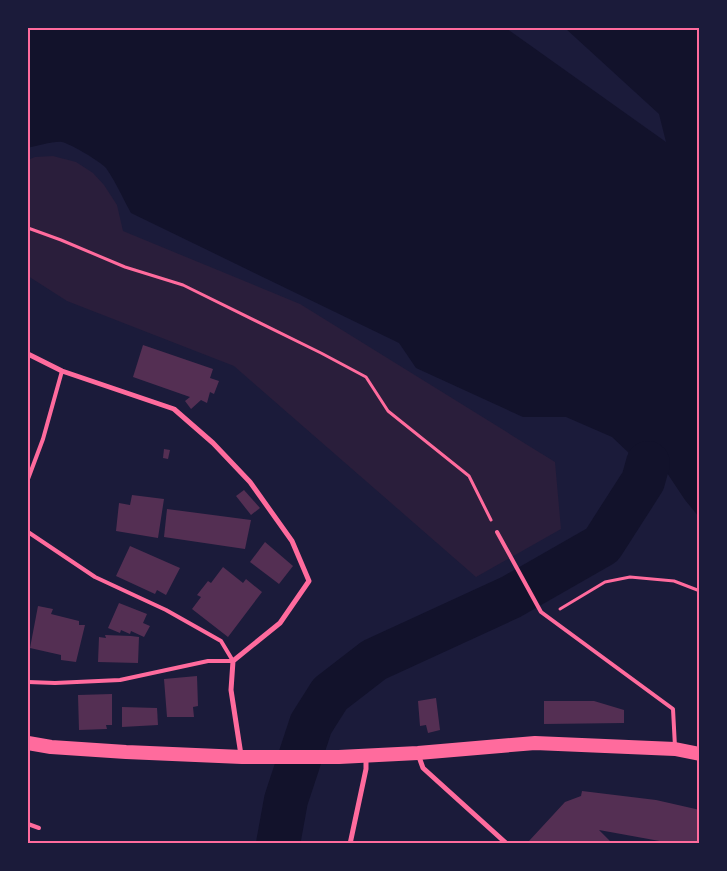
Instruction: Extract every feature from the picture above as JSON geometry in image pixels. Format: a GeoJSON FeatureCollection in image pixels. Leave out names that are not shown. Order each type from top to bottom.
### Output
{"type":"FeatureCollection","features":[{"type":"Feature","properties":{"kind":"highway"},"geometry":{"type":"LineString","coordinates":[[28,743],[51,747],[126,752],[242,757],[366,756],[535,743],[675,749],[700,754]]}},
{"type":"Feature","properties":{"kind":"street"},"geometry":{"type":"LineString","coordinates":[[28,354],[62,371],[174,409],[213,443],[250,482],[292,541],[309,581],[280,623],[233,661],[231,690],[242,757]]}},
{"type":"Feature","properties":{"kind":"street"},"geometry":{"type":"LineString","coordinates":[[418,753],[423,768],[507,844]]}},
{"type":"Feature","properties":{"kind":"street"},"geometry":{"type":"LineString","coordinates":[[350,844],[366,769],[366,756]]}},
{"type":"Feature","properties":{"kind":"lane"},"geometry":{"type":"LineString","coordinates":[[28,480],[43,440],[62,371]]}},
{"type":"Feature","properties":{"kind":"lane"},"geometry":{"type":"LineString","coordinates":[[28,532],[95,577],[166,610],[221,641],[233,661]]}},
{"type":"Feature","properties":{"kind":"lane"},"geometry":{"type":"LineString","coordinates":[[497,532],[541,612],[673,709],[675,749]]}},
{"type":"Feature","properties":{"kind":"lane"},"geometry":{"type":"LineString","coordinates":[[28,682],[55,683],[120,680],[208,661],[233,661]]}},
{"type":"Feature","properties":{"kind":"lane"},"geometry":{"type":"LineString","coordinates":[[28,824],[39,828]]}},
{"type":"Feature","properties":{"kind":"path"},"geometry":{"type":"LineString","coordinates":[[28,228],[125,267],[183,285],[366,377],[388,411],[469,476],[497,532]]}},
{"type":"Feature","properties":{"kind":"path"},"geometry":{"type":"LineString","coordinates":[[547,616],[605,582],[630,577],[674,581],[700,591]]}},
{"type":"Feature","properties":{"kind":"shaded area"},"geometry":{"type":"Polygon","coordinates":[[[28,28],[699,28],[699,517],[667,473],[631,455],[612,437],[566,417],[523,417],[416,368],[399,343],[131,213],[106,168],[79,150],[62,142],[28,148],[28,28]]]}},
{"type":"Feature","properties":{"kind":"shaded area"},"geometry":{"type":"Polygon","coordinates":[[[53,156],[76,162],[93,173],[104,185],[117,205],[123,231],[300,304],[555,462],[561,529],[476,577],[234,366],[67,301],[28,276],[28,160],[35,157],[53,156]]]}},
{"type":"Feature","properties":{"kind":"pier"},"geometry":{"type":"Polygon","coordinates":[[[506,28],[565,28],[659,114],[666,142],[506,28]]]}},
{"type":"Feature","properties":{"kind":"building"},"geometry":{"type":"Polygon","coordinates":[[[143,345],[213,369],[210,378],[219,381],[214,394],[210,392],[207,403],[201,400],[191,409],[185,401],[190,397],[133,377],[143,345]]]}},
{"type":"Feature","properties":{"kind":"building"},"geometry":{"type":"Polygon","coordinates":[[[164,449],[170,450],[168,459],[163,458],[164,449]]]}},
{"type":"Feature","properties":{"kind":"building"},"geometry":{"type":"Polygon","coordinates":[[[244,490],[260,508],[251,515],[236,496],[244,490]]]}},
{"type":"Feature","properties":{"kind":"building"},"geometry":{"type":"Polygon","coordinates":[[[132,495],[164,499],[158,538],[116,531],[119,503],[130,505],[132,495]]]}},
{"type":"Feature","properties":{"kind":"building"},"geometry":{"type":"Polygon","coordinates":[[[167,509],[251,520],[245,549],[164,537],[167,509]]]}},
{"type":"Feature","properties":{"kind":"building"},"geometry":{"type":"Polygon","coordinates":[[[265,542],[293,566],[279,584],[250,562],[265,542]]]}},
{"type":"Feature","properties":{"kind":"building"},"geometry":{"type":"Polygon","coordinates":[[[130,546],[180,568],[166,595],[157,590],[155,594],[116,576],[130,546]]]}},
{"type":"Feature","properties":{"kind":"building"},"geometry":{"type":"Polygon","coordinates":[[[223,567],[243,583],[246,579],[262,592],[228,637],[192,609],[201,597],[197,595],[208,581],[211,583],[223,567]]]}},
{"type":"Feature","properties":{"kind":"building"},"geometry":{"type":"Polygon","coordinates":[[[119,603],[147,614],[143,623],[150,626],[144,637],[131,631],[130,634],[121,630],[120,633],[108,628],[119,603]]]}},
{"type":"Feature","properties":{"kind":"building"},"geometry":{"type":"Polygon","coordinates":[[[38,606],[53,609],[51,614],[79,621],[79,625],[85,625],[76,662],[61,660],[61,655],[30,648],[38,606]]]}},
{"type":"Feature","properties":{"kind":"building"},"geometry":{"type":"Polygon","coordinates":[[[105,635],[139,637],[138,663],[98,662],[99,637],[106,638],[105,635]]]}},
{"type":"Feature","properties":{"kind":"building"},"geometry":{"type":"Polygon","coordinates":[[[197,676],[198,706],[193,707],[194,717],[167,717],[164,679],[197,676]]]}},
{"type":"Feature","properties":{"kind":"building"},"geometry":{"type":"Polygon","coordinates":[[[112,694],[112,725],[106,725],[107,729],[79,730],[78,695],[112,694]]]}},
{"type":"Feature","properties":{"kind":"building"},"geometry":{"type":"Polygon","coordinates":[[[436,698],[440,730],[428,733],[426,725],[420,726],[418,701],[436,698]]]}},
{"type":"Feature","properties":{"kind":"building"},"geometry":{"type":"Polygon","coordinates":[[[544,701],[594,701],[624,710],[624,723],[544,724],[544,701]]]}},
{"type":"Feature","properties":{"kind":"building"},"geometry":{"type":"Polygon","coordinates":[[[122,707],[157,708],[158,725],[122,727],[122,707]]]}},
{"type":"Feature","properties":{"kind":"building"},"geometry":{"type":"Polygon","coordinates":[[[582,791],[656,800],[700,810],[700,843],[676,844],[599,830],[610,841],[608,844],[532,844],[529,841],[565,802],[581,796],[582,791]]]}},
{"type":"Feature","properties":{"kind":"waterway"},"geometry":{"type":"LineString","coordinates":[[278,844],[286,800],[311,724],[330,694],[374,660],[511,597],[602,545],[643,481],[648,463]]}}]}
